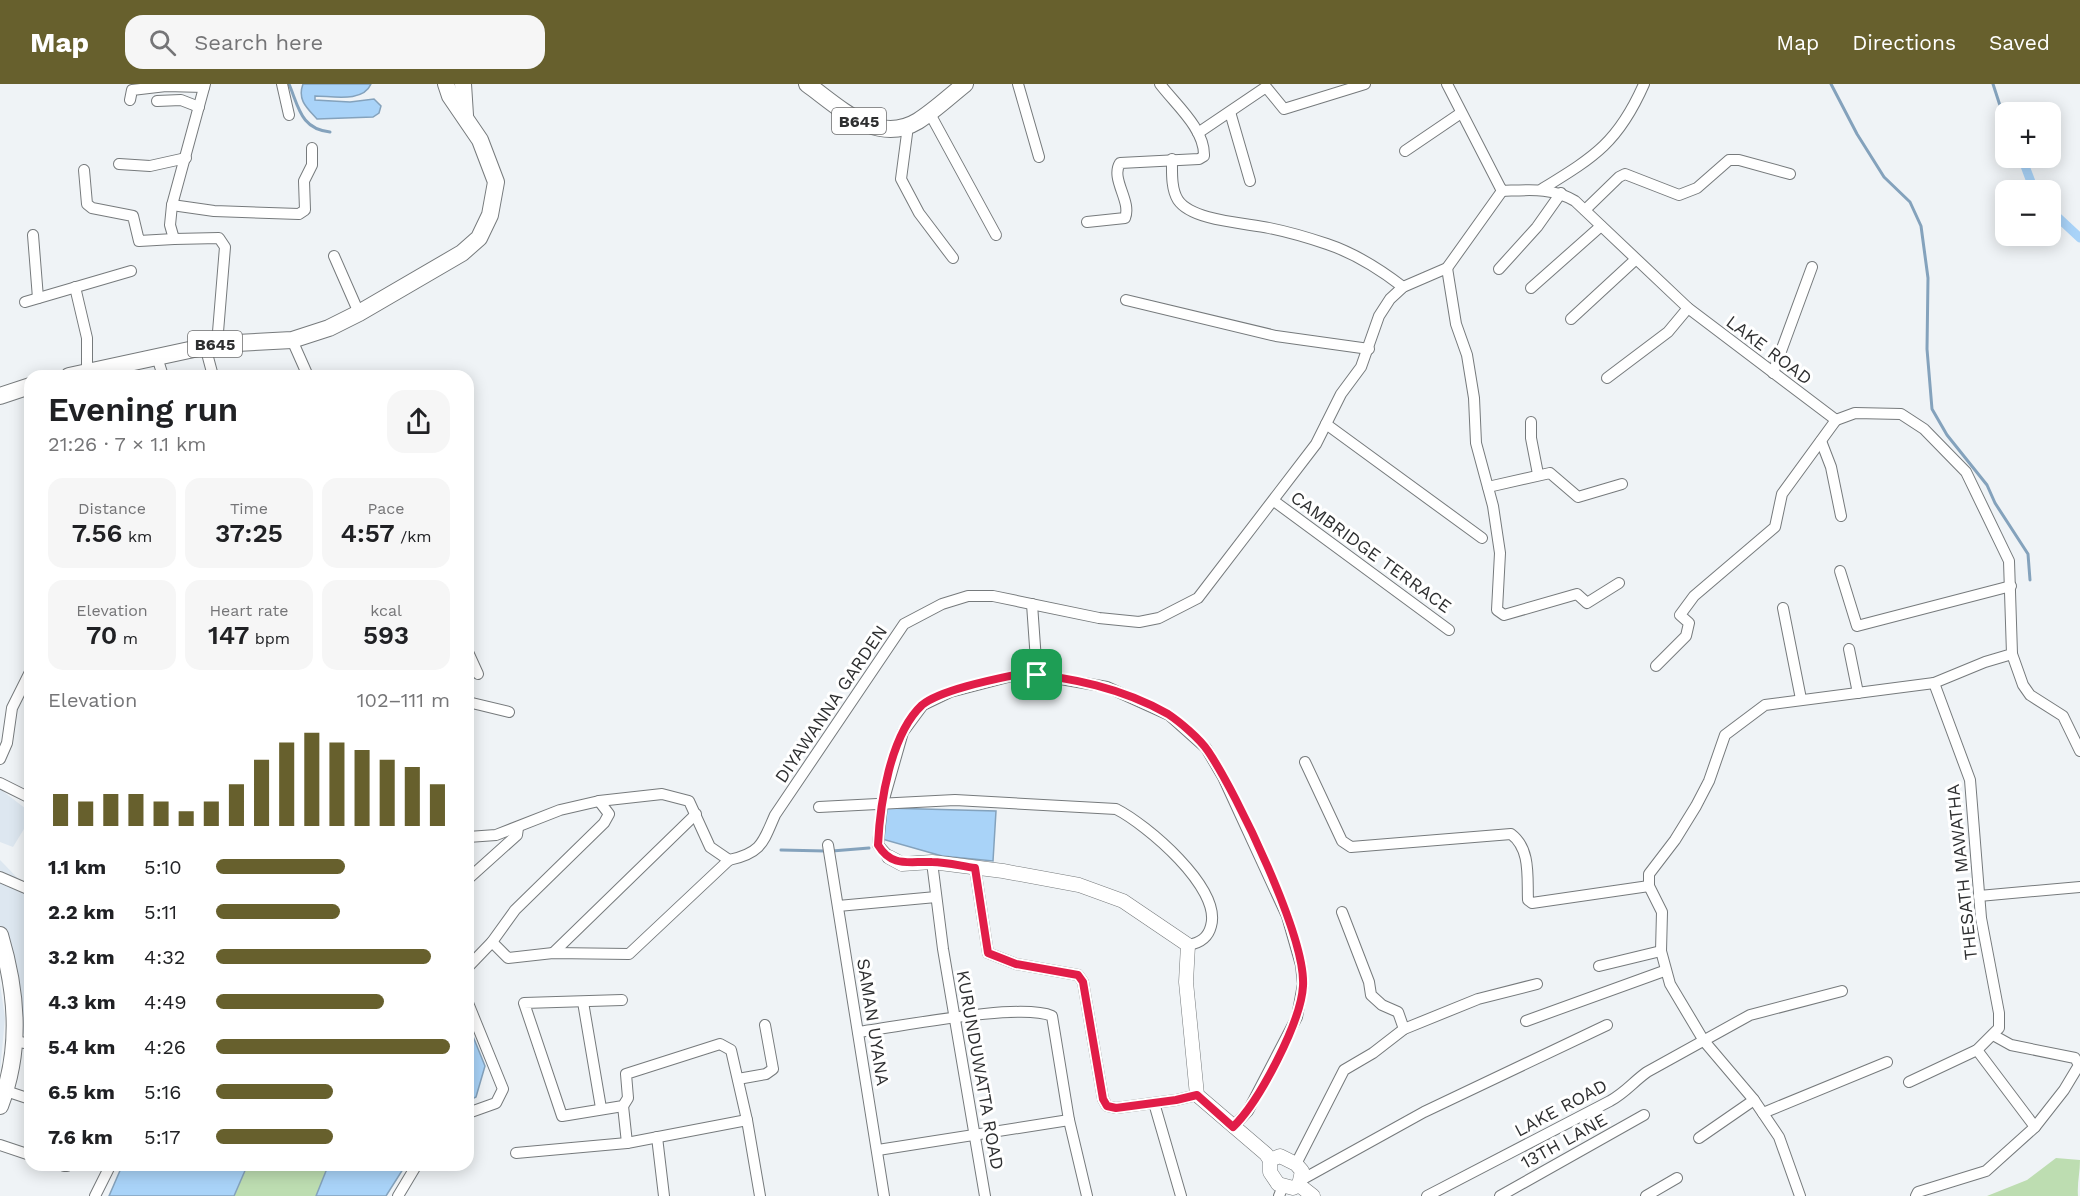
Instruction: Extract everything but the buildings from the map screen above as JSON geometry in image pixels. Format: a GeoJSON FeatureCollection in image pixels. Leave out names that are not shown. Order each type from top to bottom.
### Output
{"type":"FeatureCollection","features":[{"type":"Feature","properties":{"kind":"main road","name":"B645"},"geometry":{"type":"LineString","coordinates":[[116,370],[157,357],[211,345],[292,340],[329,328],[462,253],[479,238],[490,215],[495,182],[488,155],[465,115],[450,96],[446,84]]}},
{"type":"Feature","properties":{"kind":"main road","name":"B645"},"geometry":{"type":"LineString","coordinates":[[463,84],[465,115]]}},
{"type":"Feature","properties":{"kind":"main road","name":"B645"},"geometry":{"type":"LineString","coordinates":[[807,84],[871,128],[898,130],[929,112],[965,84]]}},
{"type":"Feature","properties":{"kind":"main road"},"geometry":{"type":"LineString","coordinates":[[0,396],[24,388]]}},
{"type":"Feature","properties":{"kind":"main road"},"geometry":{"type":"LineString","coordinates":[[0,935],[8,960],[23,1043],[3,1099]]}},
{"type":"Feature","properties":{"kind":"main road"},"geometry":{"type":"LineString","coordinates":[[0,977],[7,1018],[0,1074]]}},
{"type":"Feature","properties":{"kind":"street"},"geometry":{"type":"LineString","coordinates":[[282,84],[289,115]]}},
{"type":"Feature","properties":{"kind":"street"},"geometry":{"type":"LineString","coordinates":[[1018,84],[1039,157]]}},
{"type":"Feature","properties":{"kind":"street"},"geometry":{"type":"LineString","coordinates":[[1087,222],[1125,218],[1126,208],[1118,174],[1120,164],[1199,159],[1204,156],[1204,148],[1198,133],[1160,84]]}},
{"type":"Feature","properties":{"kind":"street"},"geometry":{"type":"LineString","coordinates":[[1172,159],[1173,185],[1178,201],[1191,210],[1219,220],[1269,228],[1329,244],[1382,270],[1403,287],[1447,268],[1502,191],[1448,84]]}},
{"type":"Feature","properties":{"kind":"street"},"geometry":{"type":"LineString","coordinates":[[1542,189],[1593,158],[1613,139],[1644,84]]}},
{"type":"Feature","properties":{"kind":"street"},"geometry":{"type":"LineString","coordinates":[[130,100],[132,90],[166,86],[205,86],[172,204],[170,225],[174,239]]}},
{"type":"Feature","properties":{"kind":"street"},"geometry":{"type":"LineString","coordinates":[[1198,133],[1266,87],[1284,109],[1358,86]]}},
{"type":"Feature","properties":{"kind":"street"},"geometry":{"type":"LineString","coordinates":[[158,101],[181,100],[199,106]]}},
{"type":"Feature","properties":{"kind":"street"},"geometry":{"type":"LineString","coordinates":[[929,112],[996,235]]}},
{"type":"Feature","properties":{"kind":"street"},"geometry":{"type":"LineString","coordinates":[[1230,112],[1250,181]]}},
{"type":"Feature","properties":{"kind":"street"},"geometry":{"type":"LineString","coordinates":[[1405,151],[1461,113]]}},
{"type":"Feature","properties":{"kind":"street"},"geometry":{"type":"LineString","coordinates":[[908,126],[901,179],[919,213],[953,258]]}},
{"type":"Feature","properties":{"kind":"street"},"geometry":{"type":"LineString","coordinates":[[172,204],[214,211],[299,214],[304,210],[304,181],[312,165],[312,148]]}},
{"type":"Feature","properties":{"kind":"street"},"geometry":{"type":"LineString","coordinates":[[119,164],[150,166],[186,158]]}},
{"type":"Feature","properties":{"kind":"street"},"geometry":{"type":"LineString","coordinates":[[1585,210],[1625,174],[1679,195],[1697,188],[1729,160],[1738,160],[1790,174]]}},
{"type":"Feature","properties":{"kind":"street"},"geometry":{"type":"LineString","coordinates":[[84,170],[87,204],[92,208],[133,216],[139,241],[219,238],[225,247],[211,345],[213,370]]}},
{"type":"Feature","properties":{"kind":"street","name":"LAKE ROAD"},"geometry":{"type":"LineString","coordinates":[[1502,191],[1542,189],[1561,193],[1585,210],[1688,308],[1836,420]]}},
{"type":"Feature","properties":{"kind":"street"},"geometry":{"type":"LineString","coordinates":[[1499,269],[1537,227],[1561,193]]}},
{"type":"Feature","properties":{"kind":"street"},"geometry":{"type":"LineString","coordinates":[[1531,288],[1601,226]]}},
{"type":"Feature","properties":{"kind":"street"},"geometry":{"type":"LineString","coordinates":[[33,235],[38,298]]}},
{"type":"Feature","properties":{"kind":"street"},"geometry":{"type":"LineString","coordinates":[[334,256],[359,313]]}},
{"type":"Feature","properties":{"kind":"street"},"geometry":{"type":"LineString","coordinates":[[1571,319],[1635,260]]}},
{"type":"Feature","properties":{"kind":"street"},"geometry":{"type":"LineString","coordinates":[[1773,374],[1812,267]]}},
{"type":"Feature","properties":{"kind":"street"},"geometry":{"type":"LineString","coordinates":[[1447,268],[1456,324],[1467,355],[1474,398],[1476,443],[1488,487],[1500,553],[1497,609],[1504,615],[1577,594],[1587,603],[1619,583]]}},
{"type":"Feature","properties":{"kind":"street"},"geometry":{"type":"LineString","coordinates":[[25,302],[131,271]]}},
{"type":"Feature","properties":{"kind":"street"},"geometry":{"type":"LineString","coordinates":[[75,287],[87,338],[87,370]]}},
{"type":"Feature","properties":{"kind":"street","name":"DIYAWANNA GARDEN"},"geometry":{"type":"LineString","coordinates":[[729,860],[742,857],[761,846],[775,814],[904,624],[942,603],[968,596],[993,596],[1099,618],[1139,622],[1159,618],[1198,598],[1316,444],[1369,349],[1379,316],[1390,299],[1403,287]]}},
{"type":"Feature","properties":{"kind":"street"},"geometry":{"type":"LineString","coordinates":[[1126,300],[1276,336],[1369,349]]}},
{"type":"Feature","properties":{"kind":"street"},"geometry":{"type":"LineString","coordinates":[[1607,378],[1668,332],[1688,308]]}},
{"type":"Feature","properties":{"kind":"street"},"geometry":{"type":"LineString","coordinates":[[292,340],[305,370]]}},
{"type":"Feature","properties":{"kind":"street"},"geometry":{"type":"LineString","coordinates":[[157,357],[161,370]]}},
{"type":"Feature","properties":{"kind":"street"},"geometry":{"type":"LineString","coordinates":[[1656,666],[1686,636],[1689,622],[1680,615],[1694,596],[1775,526],[1782,494],[1836,420],[1856,413],[1901,414],[1924,429],[1966,472],[2009,561],[2012,654],[2023,686],[2030,695],[2063,716],[2080,751]]}},
{"type":"Feature","properties":{"kind":"street"},"geometry":{"type":"LineString","coordinates":[[1532,422],[1532,438],[1538,474]]}},
{"type":"Feature","properties":{"kind":"street"},"geometry":{"type":"LineString","coordinates":[[1326,424],[1482,538]]}},
{"type":"Feature","properties":{"kind":"street"},"geometry":{"type":"LineString","coordinates":[[1821,441],[1831,467],[1841,516]]}},
{"type":"Feature","properties":{"kind":"street"},"geometry":{"type":"LineString","coordinates":[[1488,487],[1550,473],[1578,497],[1622,484]]}},
{"type":"Feature","properties":{"kind":"street","name":"CAMBRIDGE TERRACE"},"geometry":{"type":"LineString","coordinates":[[1274,501],[1449,630]]}},
{"type":"Feature","properties":{"kind":"street"},"geometry":{"type":"LineString","coordinates":[[1840,571],[1857,626],[2011,586]]}},
{"type":"Feature","properties":{"kind":"street"},"geometry":{"type":"LineString","coordinates":[[1032,604],[1037,675]]}},
{"type":"Feature","properties":{"kind":"street"},"geometry":{"type":"LineString","coordinates":[[1784,608],[1801,699]]}},
{"type":"Feature","properties":{"kind":"street"},"geometry":{"type":"LineString","coordinates":[[1849,648],[1858,693]]}},
{"type":"Feature","properties":{"kind":"street"},"geometry":{"type":"LineString","coordinates":[[1800,1196],[1779,1137],[1754,1100],[1704,1041],[1664,970],[1661,951],[1662,912],[1649,886],[1649,874],[1675,840],[1696,806],[1709,781],[1725,735],[1766,705],[1934,683],[1985,662],[2012,654]]}},
{"type":"Feature","properties":{"kind":"street"},"geometry":{"type":"LineString","coordinates":[[474,665],[478,674]]}},
{"type":"Feature","properties":{"kind":"street"},"geometry":{"type":"LineString","coordinates":[[819,807],[883,802],[955,800],[1116,809],[1130,816],[1191,871],[1204,888],[1211,904],[1212,923],[1208,934],[1198,943],[1188,945],[1144,913],[1102,892],[1042,877],[932,862],[902,864],[889,857],[878,845],[883,802],[903,732],[923,705],[950,692],[1019,674],[1037,675],[1107,687],[1169,715],[1206,748],[1228,786],[1287,916],[1301,965],[1302,1001],[1297,1017],[1248,1111],[1233,1127]]}},
{"type":"Feature","properties":{"kind":"street","name":"THESATH MAWATHA"},"geometry":{"type":"LineString","coordinates":[[1934,683],[1970,780],[1979,896],[1999,1013],[1999,1028],[1994,1035]]}},
{"type":"Feature","properties":{"kind":"street"},"geometry":{"type":"LineString","coordinates":[[0,759],[7,743],[12,708],[24,685]]}},
{"type":"Feature","properties":{"kind":"street"},"geometry":{"type":"LineString","coordinates":[[474,703],[509,712]]}},
{"type":"Feature","properties":{"kind":"street"},"geometry":{"type":"LineString","coordinates":[[1305,762],[1341,841],[1351,847],[1511,834],[1520,840],[1526,852],[1528,900],[1532,903],[1649,886]]}},
{"type":"Feature","properties":{"kind":"street"},"geometry":{"type":"LineString","coordinates":[[0,783],[24,795]]}},
{"type":"Feature","properties":{"kind":"street"},"geometry":{"type":"LineString","coordinates":[[474,837],[496,835],[560,810],[599,801],[662,794],[689,801],[710,847],[729,860],[629,954],[553,953],[508,958],[492,942]]}},
{"type":"Feature","properties":{"kind":"street"},"geometry":{"type":"LineString","coordinates":[[474,961],[492,942],[515,910],[604,824],[609,814],[599,801]]}},
{"type":"Feature","properties":{"kind":"street"},"geometry":{"type":"LineString","coordinates":[[553,953],[696,814]]}},
{"type":"Feature","properties":{"kind":"street"},"geometry":{"type":"LineString","coordinates":[[474,874],[517,835],[518,828]]}},
{"type":"Feature","properties":{"kind":"street","name":"SAMAN UYANA"},"geometry":{"type":"LineString","coordinates":[[829,849],[884,1196]]}},
{"type":"Feature","properties":{"kind":"street","name":"KURUNDUWATTA ROAD"},"geometry":{"type":"LineString","coordinates":[[932,862],[954,1020],[985,1196]]}},
{"type":"Feature","properties":{"kind":"street"},"geometry":{"type":"LineString","coordinates":[[975,868],[988,953],[1016,964],[1078,975],[1083,982],[1103,1099],[1107,1106],[1154,1103],[1197,1095]]}},
{"type":"Feature","properties":{"kind":"street"},"geometry":{"type":"LineString","coordinates":[[0,877],[24,887]]}},
{"type":"Feature","properties":{"kind":"street"},"geometry":{"type":"LineString","coordinates":[[1979,896],[2080,887]]}},
{"type":"Feature","properties":{"kind":"street"},"geometry":{"type":"LineString","coordinates":[[838,906],[936,897]]}},
{"type":"Feature","properties":{"kind":"street"},"geometry":{"type":"LineString","coordinates":[[1342,912],[1369,982],[1371,995],[1382,1005],[1398,1012],[1404,1029]]}},
{"type":"Feature","properties":{"kind":"street"},"geometry":{"type":"LineString","coordinates":[[1188,945],[1186,982],[1197,1095],[1270,1160]]}},
{"type":"Feature","properties":{"kind":"street"},"geometry":{"type":"LineString","coordinates":[[1599,966],[1661,951]]}},
{"type":"Feature","properties":{"kind":"street"},"geometry":{"type":"LineString","coordinates":[[1526,1021],[1664,970]]}},
{"type":"Feature","properties":{"kind":"street"},"geometry":{"type":"LineString","coordinates":[[1296,1164],[1344,1070],[1373,1053],[1404,1029],[1478,999],[1537,984]]}},
{"type":"Feature","properties":{"kind":"street","name":"LAKE ROAD"},"geometry":{"type":"LineString","coordinates":[[1426,1196],[1610,1101],[1629,1090],[1636,1079],[1647,1072],[1750,1015],[1842,991]]}},
{"type":"Feature","properties":{"kind":"street"},"geometry":{"type":"LineString","coordinates":[[622,1000],[524,1003],[562,1116],[623,1106]]}},
{"type":"Feature","properties":{"kind":"street"},"geometry":{"type":"LineString","coordinates":[[584,1002],[601,1108]]}},
{"type":"Feature","properties":{"kind":"street"},"geometry":{"type":"LineString","coordinates":[[858,1032],[1029,1011],[1052,1016],[1069,1120],[1087,1196]]}},
{"type":"Feature","properties":{"kind":"street"},"geometry":{"type":"LineString","coordinates":[[474,1016],[503,1089],[496,1103],[474,1111]]}},
{"type":"Feature","properties":{"kind":"street"},"geometry":{"type":"LineString","coordinates":[[738,1079],[766,1074],[773,1069],[765,1025]]}},
{"type":"Feature","properties":{"kind":"street"},"geometry":{"type":"LineString","coordinates":[[1270,1160],[1269,1166],[1273,1178],[1281,1191],[1293,1188],[1424,1112],[1607,1025]]}},
{"type":"Feature","properties":{"kind":"street"},"geometry":{"type":"LineString","coordinates":[[1909,1082],[1977,1050],[1994,1035],[2011,1045],[2074,1058],[2079,1065],[2064,1090],[2035,1127],[1986,1171],[1918,1192],[1916,1196]]}},
{"type":"Feature","properties":{"kind":"street"},"geometry":{"type":"LineString","coordinates":[[627,1143],[623,1106],[628,1098],[626,1074],[720,1044],[731,1050],[747,1120],[760,1196]]}},
{"type":"Feature","properties":{"kind":"street"},"geometry":{"type":"LineString","coordinates":[[1977,1050],[2035,1127]]}},
{"type":"Feature","properties":{"kind":"street"},"geometry":{"type":"LineString","coordinates":[[1763,1113],[1887,1062]]}},
{"type":"Feature","properties":{"kind":"street"},"geometry":{"type":"LineString","coordinates":[[3,1099],[24,1099]]}},
{"type":"Feature","properties":{"kind":"street"},"geometry":{"type":"LineString","coordinates":[[1699,1138],[1754,1100]]}},
{"type":"Feature","properties":{"kind":"street"},"geometry":{"type":"LineString","coordinates":[[1154,1103],[1181,1196]]}},
{"type":"Feature","properties":{"kind":"street","name":"13TH LANE"},"geometry":{"type":"LineString","coordinates":[[1500,1196],[1644,1115]]}},
{"type":"Feature","properties":{"kind":"street"},"geometry":{"type":"LineString","coordinates":[[516,1153],[627,1143],[747,1120]]}},
{"type":"Feature","properties":{"kind":"street"},"geometry":{"type":"LineString","coordinates":[[878,1150],[1069,1120]]}},
{"type":"Feature","properties":{"kind":"street"},"geometry":{"type":"LineString","coordinates":[[657,1137],[664,1196]]}},
{"type":"Feature","properties":{"kind":"street"},"geometry":{"type":"LineString","coordinates":[[0,1145],[24,1153]]}},
{"type":"Feature","properties":{"kind":"street"},"geometry":{"type":"LineString","coordinates":[[1270,1160],[1280,1156],[1296,1164],[1302,1171],[1301,1182],[1313,1196]]}},
{"type":"Feature","properties":{"kind":"street"},"geometry":{"type":"LineString","coordinates":[[95,1196],[108,1171]]}},
{"type":"Feature","properties":{"kind":"street"},"geometry":{"type":"LineString","coordinates":[[398,1196],[413,1171]]}},
{"type":"Feature","properties":{"kind":"street"},"geometry":{"type":"LineString","coordinates":[[1646,1196],[1677,1178]]}},
{"type":"Feature","properties":{"kind":"shaded area"},"geometry":{"type":"Polygon","coordinates":[[[0,789],[24,807],[24,829],[13,847],[0,842],[0,789]]]}},
{"type":"Feature","properties":{"kind":"shaded area"},"geometry":{"type":"Polygon","coordinates":[[[0,860],[24,885],[24,1033],[16,1040],[0,933],[0,860]]]}},
{"type":"Feature","properties":{"kind":"shaded area"},"geometry":{"type":"Polygon","coordinates":[[[0,984],[5,1018],[0,1071],[0,984]]]}},
{"type":"Feature","properties":{"kind":"green space"},"geometry":{"type":"Polygon","coordinates":[[[2056,1158],[2080,1160],[2078,1196],[1987,1196],[2027,1180],[2056,1158]]]}},
{"type":"Feature","properties":{"kind":"green space"},"geometry":{"type":"Polygon","coordinates":[[[245,1171],[326,1171],[316,1196],[234,1196],[245,1171]]]}},
{"type":"Feature","properties":{"kind":"water"},"geometry":{"type":"Polygon","coordinates":[[[303,84],[371,84],[367,90],[354,96],[315,96],[315,100],[350,102],[374,99],[381,106],[379,113],[373,117],[317,119],[302,99],[303,84]]]}},
{"type":"Feature","properties":{"kind":"water"},"geometry":{"type":"Polygon","coordinates":[[[886,808],[996,811],[993,861],[942,856],[882,839],[886,808]]]}},
{"type":"Feature","properties":{"kind":"water"},"geometry":{"type":"Polygon","coordinates":[[[474,1039],[485,1066],[474,1098],[474,1039]]]}},
{"type":"Feature","properties":{"kind":"water"},"geometry":{"type":"Polygon","coordinates":[[[120,1171],[245,1171],[234,1196],[109,1196],[120,1171]]]}},
{"type":"Feature","properties":{"kind":"water"},"geometry":{"type":"Polygon","coordinates":[[[326,1171],[402,1171],[386,1196],[316,1196],[326,1171]]]}},
{"type":"Feature","properties":{"kind":"waterway"},"geometry":{"type":"LineString","coordinates":[[289,84],[302,116],[307,122],[313,127],[330,132]]}},
{"type":"Feature","properties":{"kind":"waterway"},"geometry":{"type":"LineString","coordinates":[[1831,84],[1857,134],[1884,177],[1910,202],[1921,226],[1928,278],[1927,349],[1932,409],[1947,435],[1987,485],[1995,503],[2028,554],[2030,580]]}},
{"type":"Feature","properties":{"kind":"waterway"},"geometry":{"type":"LineString","coordinates":[[1993,84],[1999,102]]}},
{"type":"Feature","properties":{"kind":"waterway"},"geometry":{"type":"LineString","coordinates":[[2026,168],[2030,180]]}},
{"type":"Feature","properties":{"kind":"waterway"},"geometry":{"type":"LineString","coordinates":[[2061,220],[2080,238]]}},
{"type":"Feature","properties":{"kind":"waterway"},"geometry":{"type":"LineString","coordinates":[[832,851],[869,848]]}},
{"type":"Feature","properties":{"kind":"waterway"},"geometry":{"type":"LineString","coordinates":[[781,850],[825,851]]}},
{"type":"Feature","properties":{"kind":"route"},"geometry":{"type":"LineString","coordinates":[[1019,674],[1037,675],[1107,687],[1169,715],[1206,748],[1223,777],[1287,916],[1301,965],[1302,1001],[1297,1017],[1260,1090],[1248,1111],[1233,1127],[1203,1103],[1197,1095],[1116,1108],[1107,1106],[1103,1099],[1083,982],[1078,975],[1016,964],[988,953],[975,868],[932,862],[902,864],[895,862],[882,852],[878,845],[882,806],[894,757],[903,732],[923,705],[950,692],[985,682],[1019,674]]}}]}
